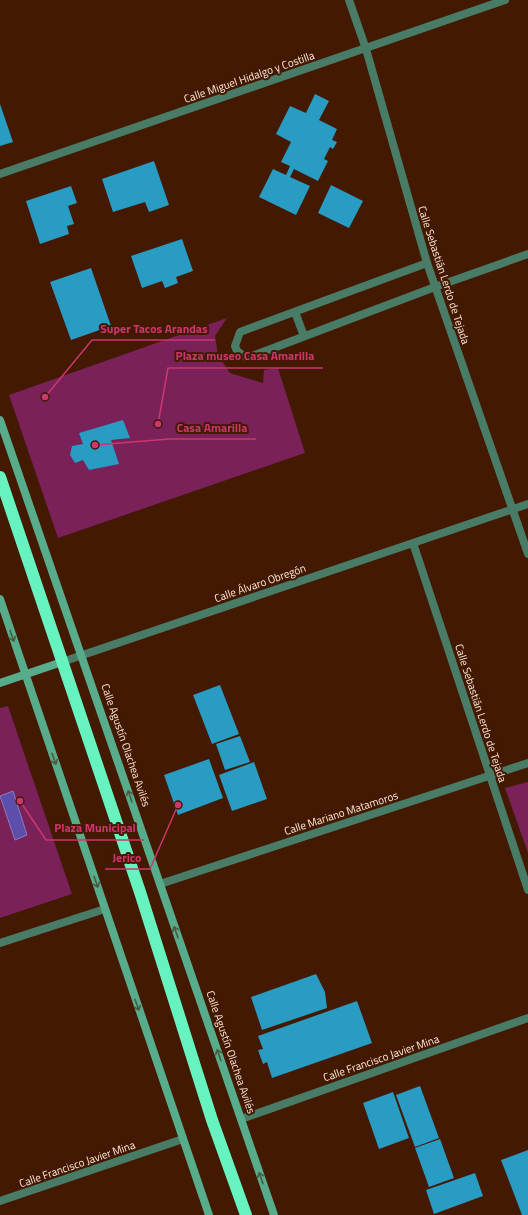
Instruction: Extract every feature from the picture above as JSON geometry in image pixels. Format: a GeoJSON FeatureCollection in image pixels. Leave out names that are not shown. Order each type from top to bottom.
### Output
{"type":"FeatureCollection","features":[{"type":"Feature","properties":{"kind":"highway"},"geometry":{"type":"LineString","coordinates":[[0,477],[142,899],[212,1120],[246,1215]]}},
{"type":"Feature","properties":{"kind":"street","name":"Calle Sebastián Lerdo de Tejada"},"geometry":{"type":"LineString","coordinates":[[349,0],[366,49],[427,263],[528,554]]}},
{"type":"Feature","properties":{"kind":"street","name":"Calle Miguel Hidalgo y Costilla"},"geometry":{"type":"LineString","coordinates":[[0,174],[505,0]]}},
{"type":"Feature","properties":{"kind":"street"},"geometry":{"type":"LineString","coordinates":[[427,263],[240,332],[235,346],[237,351],[247,358],[435,287],[528,254]]}},
{"type":"Feature","properties":{"kind":"street"},"geometry":{"type":"LineString","coordinates":[[295,312],[304,336]]}},
{"type":"Feature","properties":{"kind":"street","name":"Calle Agustín Olachea Avilés"},"geometry":{"type":"LineString","coordinates":[[0,420],[274,1215]]}},
{"type":"Feature","properties":{"kind":"street","name":"Calle Álvaro Obregón"},"geometry":{"type":"LineString","coordinates":[[0,684],[528,504]]}},
{"type":"Feature","properties":{"kind":"street","name":"Calle Sebastián Lerdo de Tejada"},"geometry":{"type":"LineString","coordinates":[[413,543],[528,890]]}},
{"type":"Feature","properties":{"kind":"street"},"geometry":{"type":"LineString","coordinates":[[0,599],[209,1215]]}},
{"type":"Feature","properties":{"kind":"street","name":"Calle Mariano Matamoros"},"geometry":{"type":"LineString","coordinates":[[160,884],[528,763]]}},
{"type":"Feature","properties":{"kind":"street"},"geometry":{"type":"LineString","coordinates":[[0,942],[105,909]]}},
{"type":"Feature","properties":{"kind":"street","name":"Calle Francisco Javier Mina"},"geometry":{"type":"LineString","coordinates":[[241,1119],[528,1018]]}},
{"type":"Feature","properties":{"kind":"street","name":"Calle Francisco Javier Mina"},"geometry":{"type":"LineString","coordinates":[[0,1201],[183,1139]]}},
{"type":"Feature","properties":{"kind":"shaded area"},"geometry":{"type":"Polygon","coordinates":[[[227,318],[215,336],[218,355],[230,373],[263,383],[264,370],[278,368],[305,453],[58,538],[9,395],[227,318]]]}},
{"type":"Feature","properties":{"kind":"shaded area"},"geometry":{"type":"Polygon","coordinates":[[[8,706],[72,894],[0,918],[0,708],[8,706]]]}},
{"type":"Feature","properties":{"kind":"shaded area"},"geometry":{"type":"Polygon","coordinates":[[[528,782],[528,853],[505,788],[528,782]]]}},
{"type":"Feature","properties":{"kind":"shaded area"},"geometry":{"type":"Polygon","coordinates":[[[13,791],[27,835],[15,840],[0,796],[13,791]]]}},
{"type":"Feature","properties":{"kind":"building"},"geometry":{"type":"Polygon","coordinates":[[[315,94],[329,101],[319,120],[337,129],[332,140],[337,142],[333,149],[330,147],[324,159],[328,161],[318,181],[294,169],[290,177],[310,186],[296,215],[259,197],[273,169],[286,175],[290,166],[281,162],[291,142],[276,134],[290,106],[306,113],[315,94]]]}},
{"type":"Feature","properties":{"kind":"building"},"geometry":{"type":"Polygon","coordinates":[[[0,104],[13,142],[0,146],[0,104]]]}},
{"type":"Feature","properties":{"kind":"building"},"geometry":{"type":"Polygon","coordinates":[[[154,161],[169,205],[149,212],[145,202],[113,212],[102,179],[154,161]]]}},
{"type":"Feature","properties":{"kind":"building"},"geometry":{"type":"Polygon","coordinates":[[[331,185],[363,201],[349,228],[318,213],[331,185]]]}},
{"type":"Feature","properties":{"kind":"building"},"geometry":{"type":"Polygon","coordinates":[[[71,186],[77,203],[68,206],[74,224],[67,226],[69,234],[40,244],[26,201],[71,186]]]}},
{"type":"Feature","properties":{"kind":"building"},"geometry":{"type":"Polygon","coordinates":[[[182,239],[193,271],[176,277],[178,283],[165,288],[162,281],[142,288],[131,256],[182,239]]]}},
{"type":"Feature","properties":{"kind":"building"},"geometry":{"type":"Polygon","coordinates":[[[91,268],[111,326],[71,340],[50,282],[91,268]]]}},
{"type":"Feature","properties":{"kind":"building"},"geometry":{"type":"Polygon","coordinates":[[[123,420],[130,438],[111,440],[119,464],[89,470],[83,460],[75,463],[70,455],[72,446],[83,444],[79,433],[123,420]]]}},
{"type":"Feature","properties":{"kind":"building"},"geometry":{"type":"Polygon","coordinates":[[[220,685],[239,734],[212,744],[193,695],[220,685]]]}},
{"type":"Feature","properties":{"kind":"building"},"geometry":{"type":"Polygon","coordinates":[[[240,736],[250,762],[225,770],[216,744],[240,736]]]}},
{"type":"Feature","properties":{"kind":"building"},"geometry":{"type":"Polygon","coordinates":[[[209,759],[223,798],[178,815],[164,775],[209,759]]]}},
{"type":"Feature","properties":{"kind":"building"},"geometry":{"type":"Polygon","coordinates":[[[254,762],[267,799],[232,811],[219,775],[254,762]]]}},
{"type":"Feature","properties":{"kind":"building"},"geometry":{"type":"Polygon","coordinates":[[[316,974],[325,992],[327,1008],[262,1030],[251,997],[316,974]]]}},
{"type":"Feature","properties":{"kind":"building"},"geometry":{"type":"Polygon","coordinates":[[[357,1001],[372,1043],[272,1078],[267,1062],[263,1064],[258,1050],[263,1049],[258,1036],[357,1001]]]}},
{"type":"Feature","properties":{"kind":"building"},"geometry":{"type":"Polygon","coordinates":[[[420,1086],[439,1138],[415,1147],[396,1095],[420,1086]]]}},
{"type":"Feature","properties":{"kind":"building"},"geometry":{"type":"Polygon","coordinates":[[[393,1092],[409,1138],[379,1149],[363,1103],[393,1092]]]}},
{"type":"Feature","properties":{"kind":"building"},"geometry":{"type":"Polygon","coordinates":[[[440,1139],[454,1178],[429,1187],[415,1148],[440,1139]]]}},
{"type":"Feature","properties":{"kind":"building"},"geometry":{"type":"Polygon","coordinates":[[[528,1150],[528,1215],[522,1215],[501,1160],[528,1150]]]}},
{"type":"Feature","properties":{"kind":"building"},"geometry":{"type":"Polygon","coordinates":[[[475,1173],[483,1196],[434,1214],[426,1190],[475,1173]]]}},
{"type":"Feature","properties":{"kind":"place","name":"Super Tacos Arandas"},"geometry":{"type":"Point","coordinates":[45,397]}},
{"type":"Feature","properties":{"kind":"place","name":"Plaza museo Casa Amarilla"},"geometry":{"type":"Point","coordinates":[158,424]}},
{"type":"Feature","properties":{"kind":"place","name":"Casa Amarilla"},"geometry":{"type":"Point","coordinates":[95,445]}},
{"type":"Feature","properties":{"kind":"place","name":"Plaza Municipal"},"geometry":{"type":"Point","coordinates":[20,801]}},
{"type":"Feature","properties":{"kind":"place","name":"Jerico"},"geometry":{"type":"Point","coordinates":[178,805]}}]}
